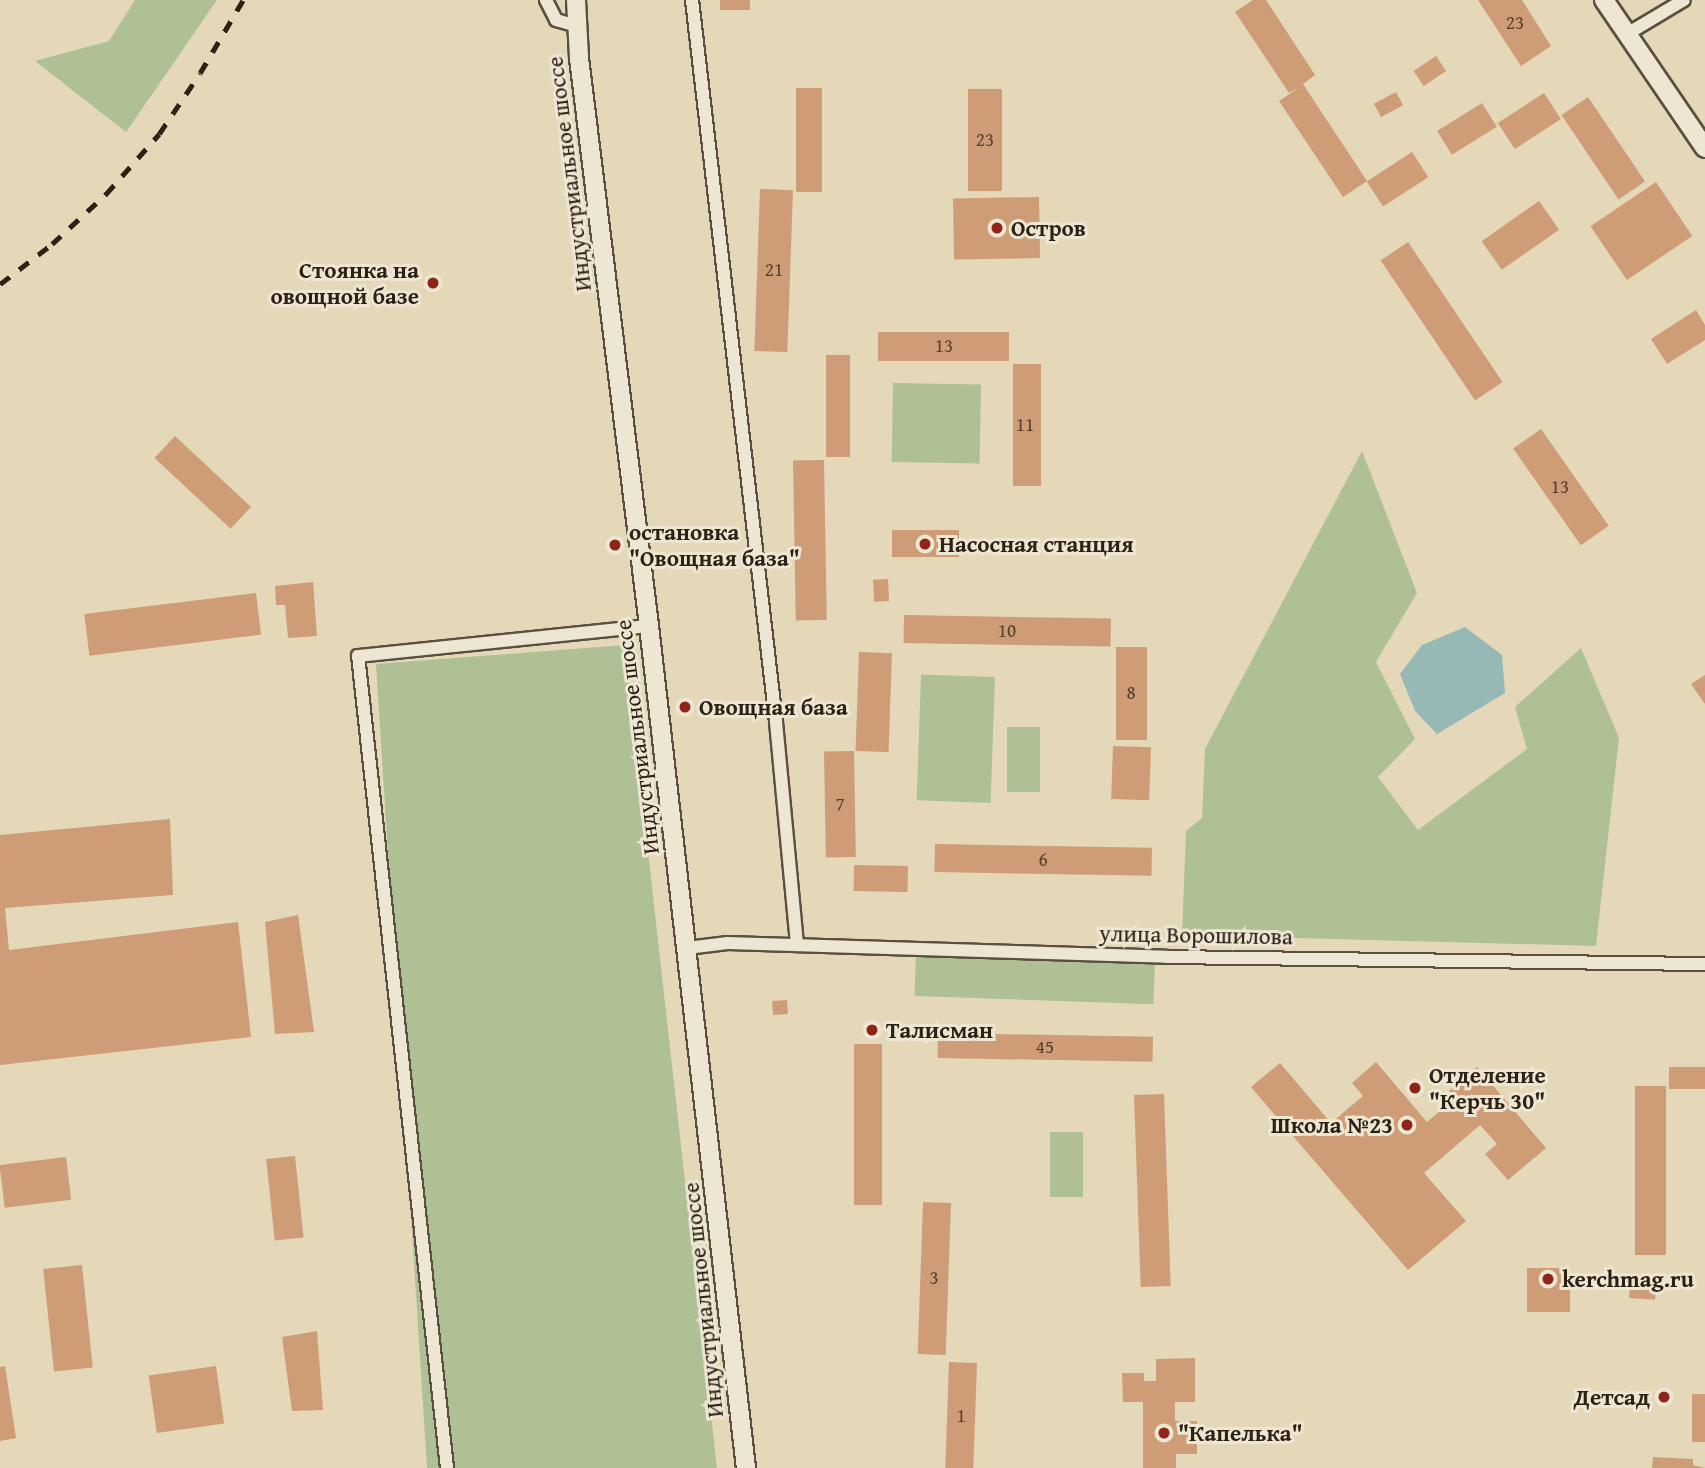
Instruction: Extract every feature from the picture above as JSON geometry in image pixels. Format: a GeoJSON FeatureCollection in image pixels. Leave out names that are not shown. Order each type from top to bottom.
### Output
{"type":"FeatureCollection","features":[{"type":"Feature","properties":{"kind":"main road","name":"Индустриальное шоссе"},"geometry":{"type":"LineString","coordinates":[[576,0],[746,1468]]}},
{"type":"Feature","properties":{"kind":"main road"},"geometry":{"type":"LineString","coordinates":[[1604,0],[1705,148]]}},
{"type":"Feature","properties":{"kind":"street"},"geometry":{"type":"LineString","coordinates":[[546,0],[556,20],[577,26]]}},
{"type":"Feature","properties":{"kind":"street"},"geometry":{"type":"LineString","coordinates":[[692,0],[776,722],[797,945]]}},
{"type":"Feature","properties":{"kind":"street"},"geometry":{"type":"LineString","coordinates":[[1627,34],[1684,0]]}},
{"type":"Feature","properties":{"kind":"street"},"geometry":{"type":"LineString","coordinates":[[447,1468],[358,656],[649,626]]}},
{"type":"Feature","properties":{"kind":"street","name":"улица Ворошилова"},"geometry":{"type":"LineString","coordinates":[[687,948],[724,943],[1167,957],[1705,964]]}},
{"type":"Feature","properties":{"kind":"green space"},"geometry":{"type":"Polygon","coordinates":[[[135,0],[217,0],[126,132],[35,61],[109,41],[135,0]]]}},
{"type":"Feature","properties":{"kind":"green space"},"geometry":{"type":"Polygon","coordinates":[[[893,383],[981,385],[980,464],[892,462],[893,383]]]}},
{"type":"Feature","properties":{"kind":"green space"},"geometry":{"type":"Polygon","coordinates":[[[1362,451],[1417,593],[1376,662],[1415,739],[1378,777],[1418,830],[1527,749],[1515,707],[1581,648],[1619,738],[1596,946],[1182,935],[1186,831],[1202,818],[1205,749],[1362,451]]]}},
{"type":"Feature","properties":{"kind":"green space"},"geometry":{"type":"Polygon","coordinates":[[[625,645],[717,1468],[427,1468],[376,664],[625,645]]]}},
{"type":"Feature","properties":{"kind":"green space"},"geometry":{"type":"Polygon","coordinates":[[[921,674],[995,677],[991,803],[917,800],[921,674]]]}},
{"type":"Feature","properties":{"kind":"green space"},"geometry":{"type":"Polygon","coordinates":[[[1007,727],[1040,727],[1040,792],[1007,792],[1007,727]]]}},
{"type":"Feature","properties":{"kind":"green space"},"geometry":{"type":"Polygon","coordinates":[[[916,955],[1155,963],[1153,1004],[915,996],[916,955]]]}},
{"type":"Feature","properties":{"kind":"green space"},"geometry":{"type":"Polygon","coordinates":[[[1050,1132],[1083,1132],[1083,1197],[1050,1197],[1050,1132]]]}},
{"type":"Feature","properties":{"kind":"water"},"geometry":{"type":"Polygon","coordinates":[[[1465,627],[1502,655],[1505,693],[1437,734],[1415,711],[1400,674],[1422,645],[1465,627]]]}},
{"type":"Feature","properties":{"kind":"building"},"geometry":{"type":"Polygon","coordinates":[[[720,0],[750,0],[750,10],[720,10],[720,0]]]}},
{"type":"Feature","properties":{"kind":"building"},"geometry":{"type":"Polygon","coordinates":[[[1253,0],[1266,0],[1315,75],[1303,84],[1367,181],[1343,197],[1279,101],[1300,87],[1289,93],[1235,12],[1253,0]]]}},
{"type":"Feature","properties":{"kind":"building"},"geometry":{"type":"Polygon","coordinates":[[[1478,0],[1522,0],[1551,46],[1521,66],[1478,0]]]}},
{"type":"Feature","properties":{"kind":"building"},"geometry":{"type":"Polygon","coordinates":[[[1436,56],[1446,71],[1424,86],[1414,71],[1436,56]]]}},
{"type":"Feature","properties":{"kind":"building"},"geometry":{"type":"Polygon","coordinates":[[[796,88],[822,88],[822,192],[796,192],[796,88]]]}},
{"type":"Feature","properties":{"kind":"building"},"geometry":{"type":"Polygon","coordinates":[[[968,89],[1002,89],[1002,191],[968,191],[968,89]]]}},
{"type":"Feature","properties":{"kind":"building"},"geometry":{"type":"Polygon","coordinates":[[[1396,92],[1403,105],[1381,117],[1374,104],[1396,92]]]}},
{"type":"Feature","properties":{"kind":"building"},"geometry":{"type":"Polygon","coordinates":[[[1544,93],[1561,119],[1515,149],[1498,123],[1544,93]]]}},
{"type":"Feature","properties":{"kind":"building"},"geometry":{"type":"Polygon","coordinates":[[[1588,97],[1645,182],[1619,199],[1561,115],[1588,97]]]}},
{"type":"Feature","properties":{"kind":"building"},"geometry":{"type":"Polygon","coordinates":[[[1482,103],[1497,127],[1452,155],[1437,131],[1482,103]]]}},
{"type":"Feature","properties":{"kind":"building"},"geometry":{"type":"Polygon","coordinates":[[[1412,152],[1428,177],[1383,207],[1367,181],[1412,152]]]}},
{"type":"Feature","properties":{"kind":"building"},"geometry":{"type":"Polygon","coordinates":[[[1656,182],[1692,236],[1627,280],[1591,226],[1656,182]]]}},
{"type":"Feature","properties":{"kind":"building"},"geometry":{"type":"Polygon","coordinates":[[[760,189],[793,190],[787,352],[754,351],[760,189]]]}},
{"type":"Feature","properties":{"kind":"building","name":"Остров"},"geometry":{"type":"Polygon","coordinates":[[[1039,197],[1040,258],[954,259],[953,199],[1039,197]]]}},
{"type":"Feature","properties":{"kind":"building"},"geometry":{"type":"Polygon","coordinates":[[[1539,201],[1559,230],[1502,270],[1482,241],[1539,201]]]}},
{"type":"Feature","properties":{"kind":"building"},"geometry":{"type":"Polygon","coordinates":[[[1408,242],[1503,382],[1475,401],[1381,260],[1408,242]]]}},
{"type":"Feature","properties":{"kind":"building"},"geometry":{"type":"Polygon","coordinates":[[[1696,310],[1705,325],[1705,340],[1667,364],[1651,339],[1696,310]]]}},
{"type":"Feature","properties":{"kind":"building"},"geometry":{"type":"Polygon","coordinates":[[[878,332],[1009,332],[1009,361],[878,361],[878,332]]]}},
{"type":"Feature","properties":{"kind":"building"},"geometry":{"type":"Polygon","coordinates":[[[826,355],[850,355],[850,457],[826,457],[826,355]]]}},
{"type":"Feature","properties":{"kind":"building"},"geometry":{"type":"Polygon","coordinates":[[[1013,364],[1041,364],[1041,486],[1013,486],[1013,364]]]}},
{"type":"Feature","properties":{"kind":"building"},"geometry":{"type":"Polygon","coordinates":[[[1541,429],[1609,526],[1581,545],[1513,449],[1541,429]]]}},
{"type":"Feature","properties":{"kind":"building"},"geometry":{"type":"Polygon","coordinates":[[[175,436],[251,507],[231,529],[155,458],[175,436]]]}},
{"type":"Feature","properties":{"kind":"building"},"geometry":{"type":"Polygon","coordinates":[[[824,460],[827,620],[796,621],[793,461],[824,460]]]}},
{"type":"Feature","properties":{"kind":"building","name":"Насосная станция"},"geometry":{"type":"Polygon","coordinates":[[[892,530],[959,530],[959,557],[892,557],[892,530]]]}},
{"type":"Feature","properties":{"kind":"building"},"geometry":{"type":"Polygon","coordinates":[[[888,579],[889,601],[874,602],[873,580],[888,579]]]}},
{"type":"Feature","properties":{"kind":"building"},"geometry":{"type":"Polygon","coordinates":[[[313,582],[317,636],[288,638],[285,605],[276,605],[275,586],[313,582]]]}},
{"type":"Feature","properties":{"kind":"building"},"geometry":{"type":"Polygon","coordinates":[[[256,593],[261,635],[89,656],[84,614],[256,593]]]}},
{"type":"Feature","properties":{"kind":"building"},"geometry":{"type":"Polygon","coordinates":[[[904,615],[1111,619],[1110,647],[904,643],[904,615]]]}},
{"type":"Feature","properties":{"kind":"building"},"geometry":{"type":"Polygon","coordinates":[[[1116,647],[1147,647],[1147,740],[1116,740],[1116,647]]]}},
{"type":"Feature","properties":{"kind":"building"},"geometry":{"type":"Polygon","coordinates":[[[859,652],[892,653],[889,752],[856,751],[859,652]]]}},
{"type":"Feature","properties":{"kind":"building"},"geometry":{"type":"Polygon","coordinates":[[[1705,675],[1705,704],[1691,684],[1705,675]]]}},
{"type":"Feature","properties":{"kind":"building"},"geometry":{"type":"Polygon","coordinates":[[[1113,746],[1151,747],[1149,800],[1111,799],[1113,746]]]}},
{"type":"Feature","properties":{"kind":"building"},"geometry":{"type":"Polygon","coordinates":[[[854,751],[856,857],[826,858],[824,752],[854,751]]]}},
{"type":"Feature","properties":{"kind":"building"},"geometry":{"type":"Polygon","coordinates":[[[170,819],[173,895],[5,908],[9,950],[238,922],[251,1037],[0,1065],[0,835],[170,819]]]}},
{"type":"Feature","properties":{"kind":"building"},"geometry":{"type":"Polygon","coordinates":[[[935,844],[1152,848],[1151,876],[935,872],[935,844]]]}},
{"type":"Feature","properties":{"kind":"building"},"geometry":{"type":"Polygon","coordinates":[[[854,865],[908,866],[908,892],[854,891],[854,865]]]}},
{"type":"Feature","properties":{"kind":"building"},"geometry":{"type":"Polygon","coordinates":[[[298,915],[314,1032],[275,1034],[265,922],[298,915]]]}},
{"type":"Feature","properties":{"kind":"building"},"geometry":{"type":"Polygon","coordinates":[[[787,1000],[788,1014],[773,1015],[772,1001],[787,1000]]]}},
{"type":"Feature","properties":{"kind":"building"},"geometry":{"type":"Polygon","coordinates":[[[938,1033],[1153,1037],[1153,1062],[938,1058],[938,1033]]]}},
{"type":"Feature","properties":{"kind":"building"},"geometry":{"type":"Polygon","coordinates":[[[854,1044],[882,1044],[882,1205],[854,1205],[854,1044]]]}},
{"type":"Feature","properties":{"kind":"building"},"geometry":{"type":"Polygon","coordinates":[[[1376,1062],[1427,1122],[1455,1098],[1449,1091],[1477,1067],[1546,1148],[1508,1180],[1485,1154],[1497,1144],[1480,1125],[1424,1173],[1466,1221],[1408,1270],[1251,1087],[1280,1063],[1331,1123],[1363,1096],[1352,1083],[1376,1062]]]}},
{"type":"Feature","properties":{"kind":"building"},"geometry":{"type":"Polygon","coordinates":[[[1669,1067],[1705,1067],[1705,1089],[1669,1089],[1669,1067]]]}},
{"type":"Feature","properties":{"kind":"building"},"geometry":{"type":"Polygon","coordinates":[[[1635,1086],[1666,1086],[1666,1255],[1635,1255],[1635,1086]]]}},
{"type":"Feature","properties":{"kind":"building"},"geometry":{"type":"Polygon","coordinates":[[[1164,1094],[1171,1286],[1141,1287],[1134,1095],[1164,1094]]]}},
{"type":"Feature","properties":{"kind":"building"},"geometry":{"type":"Polygon","coordinates":[[[295,1156],[304,1238],[275,1241],[266,1159],[295,1156]]]}},
{"type":"Feature","properties":{"kind":"building"},"geometry":{"type":"Polygon","coordinates":[[[66,1157],[71,1200],[5,1208],[0,1165],[66,1157]]]}},
{"type":"Feature","properties":{"kind":"building"},"geometry":{"type":"Polygon","coordinates":[[[923,1202],[951,1203],[946,1355],[918,1354],[923,1202]]]}},
{"type":"Feature","properties":{"kind":"building"},"geometry":{"type":"Polygon","coordinates":[[[82,1265],[93,1367],[54,1372],[43,1269],[82,1265]]]}},
{"type":"Feature","properties":{"kind":"building","name":"kerchmag.ru"},"geometry":{"type":"Polygon","coordinates":[[[1527,1268],[1570,1268],[1570,1312],[1527,1312],[1527,1268]]]}},
{"type":"Feature","properties":{"kind":"building"},"geometry":{"type":"Polygon","coordinates":[[[1630,1286],[1656,1288],[1655,1300],[1629,1298],[1630,1286]]]}},
{"type":"Feature","properties":{"kind":"building"},"geometry":{"type":"Polygon","coordinates":[[[317,1331],[323,1410],[292,1411],[282,1337],[317,1331]]]}},
{"type":"Feature","properties":{"kind":"building"},"geometry":{"type":"Polygon","coordinates":[[[1195,1358],[1195,1402],[1175,1402],[1175,1421],[1197,1421],[1197,1454],[1176,1454],[1176,1468],[1143,1468],[1143,1402],[1123,1402],[1122,1373],[1144,1373],[1144,1381],[1156,1381],[1156,1359],[1195,1358]]]}},
{"type":"Feature","properties":{"kind":"building"},"geometry":{"type":"Polygon","coordinates":[[[949,1362],[977,1363],[973,1468],[945,1468],[949,1362]]]}},
{"type":"Feature","properties":{"kind":"building"},"geometry":{"type":"Polygon","coordinates":[[[5,1366],[16,1438],[0,1441],[0,1367],[5,1366]]]}},
{"type":"Feature","properties":{"kind":"building"},"geometry":{"type":"Polygon","coordinates":[[[216,1366],[224,1423],[157,1433],[149,1375],[216,1366]]]}},
{"type":"Feature","properties":{"kind":"building"},"geometry":{"type":"Polygon","coordinates":[[[1692,1394],[1705,1394],[1705,1442],[1692,1442],[1692,1394]]]}},
{"type":"Feature","properties":{"kind":"building"},"geometry":{"type":"Polygon","coordinates":[[[1653,1457],[1693,1459],[1693,1465],[1705,1468],[1652,1468],[1653,1457]]]}},
{"type":"Feature","properties":{"kind":"railway"},"geometry":{"type":"LineString","coordinates":[[0,284],[52,244],[106,194],[159,134],[200,73],[243,0]]}},
{"type":"Feature","properties":{"kind":"place","name":"Остров"},"geometry":{"type":"Point","coordinates":[997,228]}},
{"type":"Feature","properties":{"kind":"place","name":"Стоянка на овощной базе"},"geometry":{"type":"Point","coordinates":[433,283]}},
{"type":"Feature","properties":{"kind":"place","name":"Насосная станция"},"geometry":{"type":"Point","coordinates":[925,544]}},
{"type":"Feature","properties":{"kind":"place","name":"остановка \"Овощная база\""},"geometry":{"type":"Point","coordinates":[615,545]}},
{"type":"Feature","properties":{"kind":"place","name":"Овощная база"},"geometry":{"type":"Point","coordinates":[685,707]}},
{"type":"Feature","properties":{"kind":"place","name":"Талисман"},"geometry":{"type":"Point","coordinates":[872,1030]}},
{"type":"Feature","properties":{"kind":"place","name":"Отделение \"Керчь 30\""},"geometry":{"type":"Point","coordinates":[1415,1088]}},
{"type":"Feature","properties":{"kind":"place","name":"Школа №23"},"geometry":{"type":"Point","coordinates":[1407,1125]}},
{"type":"Feature","properties":{"kind":"place","name":"kerchmag.ru"},"geometry":{"type":"Point","coordinates":[1548,1279]}},
{"type":"Feature","properties":{"kind":"place","name":"Детсад"},"geometry":{"type":"Point","coordinates":[1664,1397]}},
{"type":"Feature","properties":{"kind":"place","name":"\"Капелька\""},"geometry":{"type":"Point","coordinates":[1164,1433]}}]}
